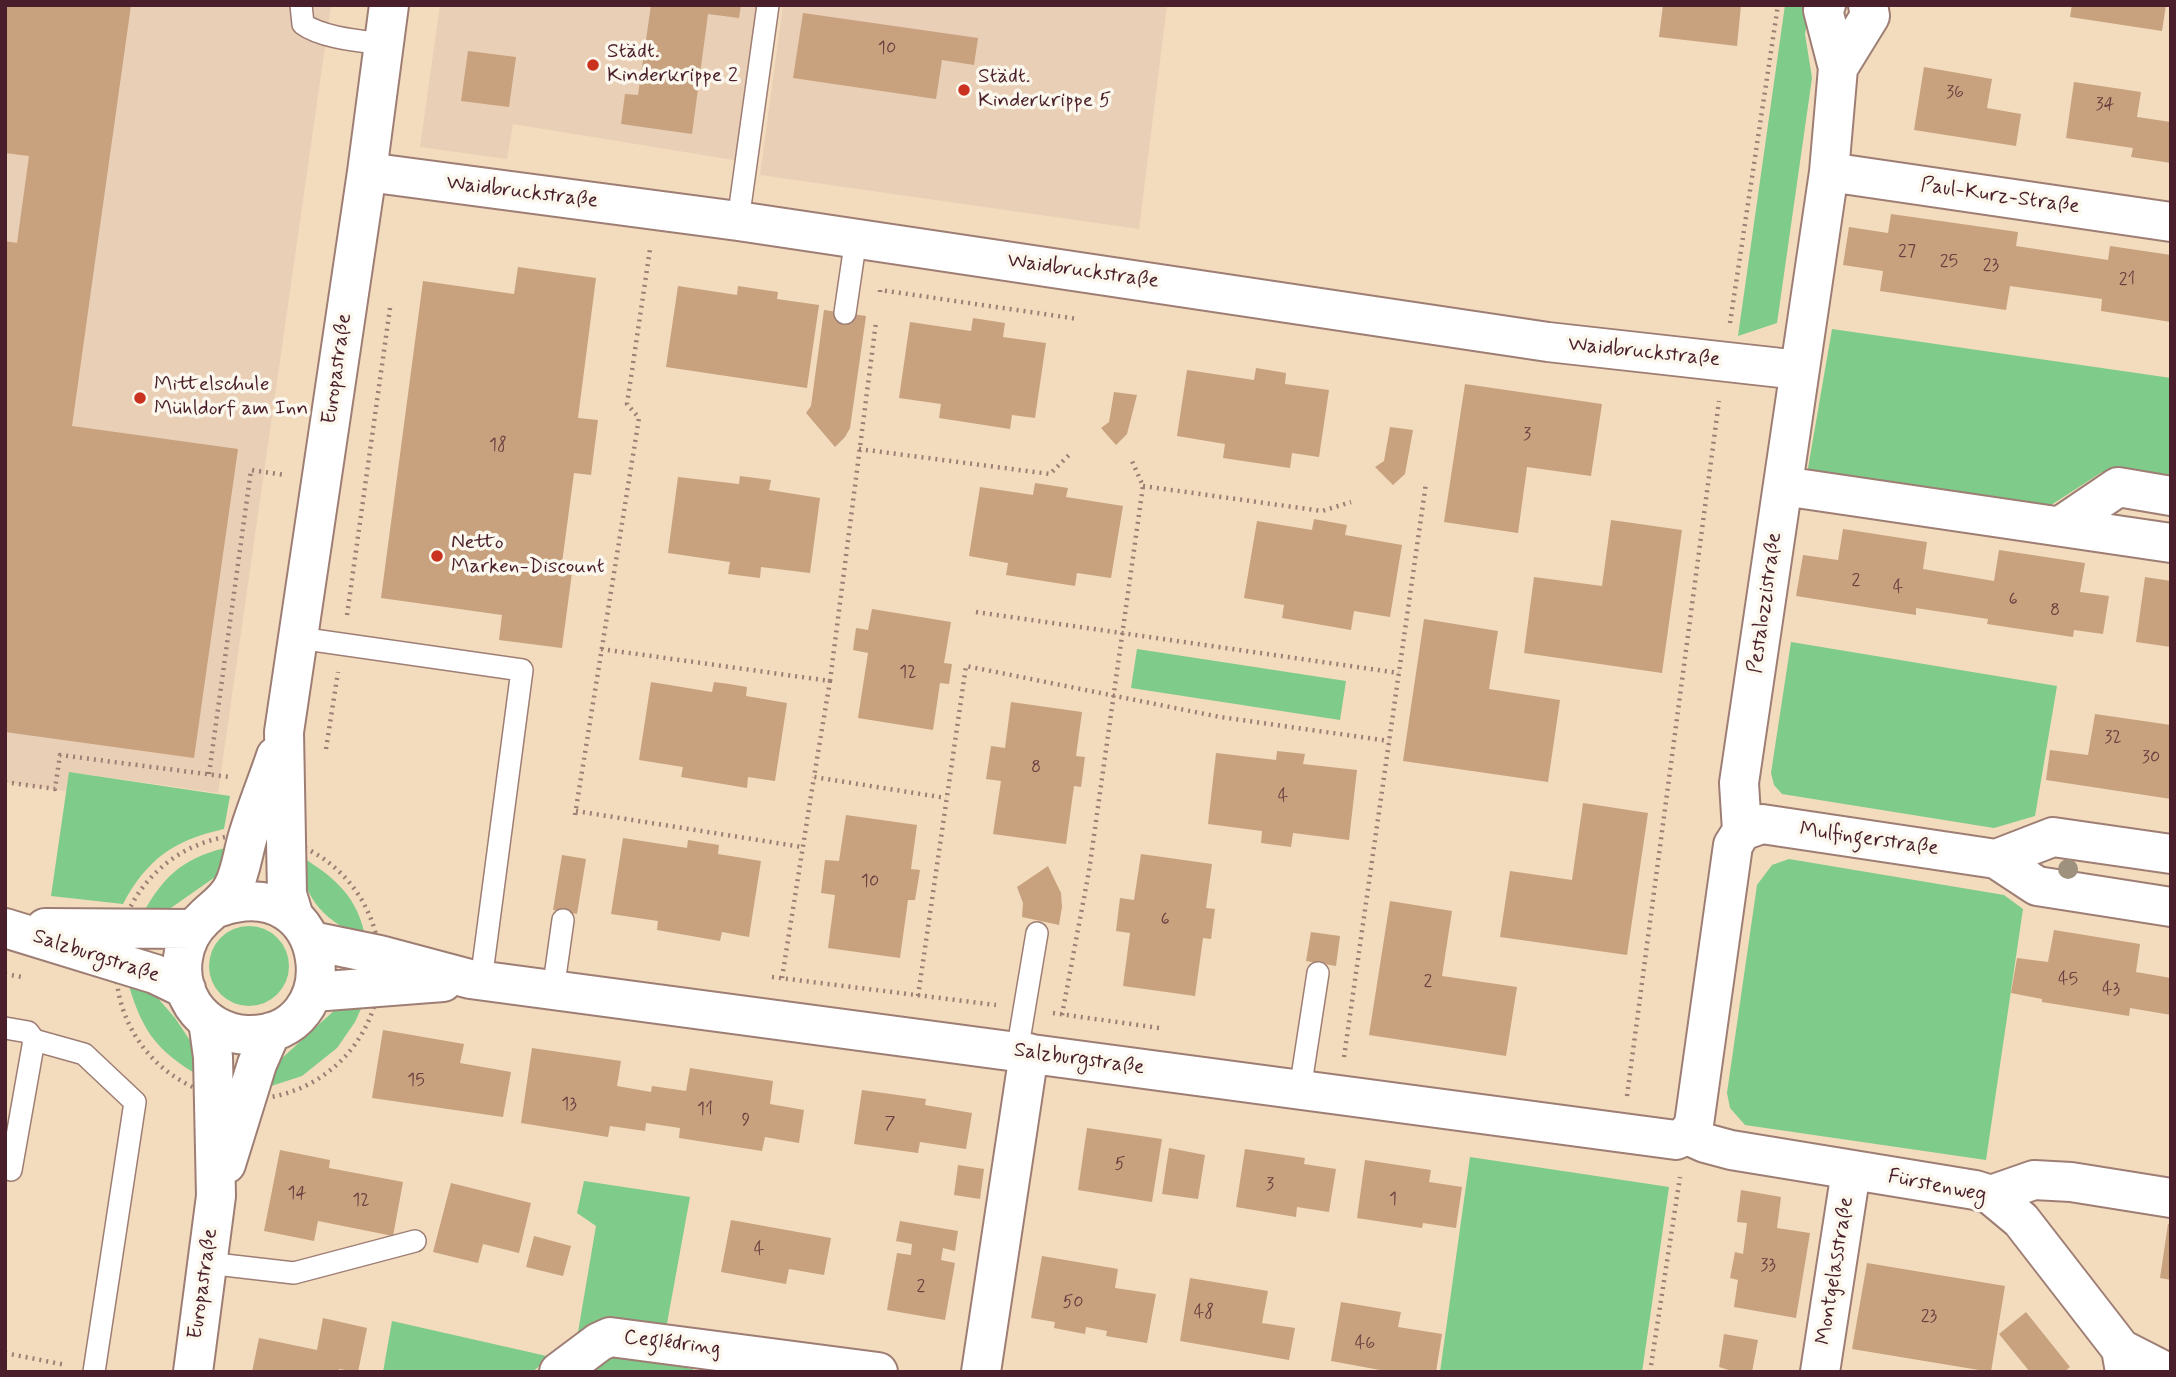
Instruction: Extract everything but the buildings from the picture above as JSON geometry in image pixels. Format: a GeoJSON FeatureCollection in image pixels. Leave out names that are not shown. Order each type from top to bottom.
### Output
{"type":"FeatureCollection","features":[{"type":"Feature","properties":{"kind":"street","name":"Europastraße"},"geometry":{"type":"LineString","coordinates":[[207,918],[234,886],[248,835],[284,733],[389,5]]}},
{"type":"Feature","properties":{"kind":"street","name":"Pestalozzistraße"},"geometry":{"type":"LineString","coordinates":[[1687,1135],[1694,1124],[1733,845],[1742,831],[1740,783],[1829,172],[1839,68],[1823,10],[1826,5]]}},
{"type":"Feature","properties":{"kind":"street","name":"Pestalozzistraße"},"geometry":{"type":"LineString","coordinates":[[1839,68],[1870,16],[1868,5]]}},
{"type":"Feature","properties":{"kind":"street","name":"Waidbruckstraße"},"geometry":{"type":"LineString","coordinates":[[367,172],[738,221],[1536,340],[1799,370]]}},
{"type":"Feature","properties":{"kind":"street","name":"Paul-Kurz-Straße"},"geometry":{"type":"LineString","coordinates":[[1829,172],[2171,222]]}},
{"type":"Feature","properties":{"kind":"street"},"geometry":{"type":"LineString","coordinates":[[1783,485],[2171,543]]}},
{"type":"Feature","properties":{"kind":"street"},"geometry":{"type":"LineString","coordinates":[[2062,525],[2118,487],[2171,496]]}},
{"type":"Feature","properties":{"kind":"street","name":"Europastraße"},"geometry":{"type":"LineString","coordinates":[[284,733],[303,843],[287,894],[303,929]]}},
{"type":"Feature","properties":{"kind":"street","name":"Mulfingerstraße"},"geometry":{"type":"LineString","coordinates":[[1742,831],[1762,824],[1996,859],[2037,887],[2171,907]]}},
{"type":"Feature","properties":{"kind":"street","name":"Mulfingerstraße"},"geometry":{"type":"LineString","coordinates":[[1996,859],[2053,837],[2171,854]]}},
{"type":"Feature","properties":{"kind":"street"},"geometry":{"type":"LineString","coordinates":[[251,900],[281,908],[303,929],[316,958],[317,975],[313,992],[296,1017],[271,1032],[238,1034],[208,1021],[199,1012],[186,989],[182,958],[207,918],[251,900]]}},
{"type":"Feature","properties":{"kind":"street","name":"Salzburgstraße"},"geometry":{"type":"LineString","coordinates":[[5,928],[119,944],[207,918]]}},
{"type":"Feature","properties":{"kind":"street","name":"Salzburgstraße"},"geometry":{"type":"LineString","coordinates":[[303,929],[380,971]]}},
{"type":"Feature","properties":{"kind":"street","name":"Salzburgstraße"},"geometry":{"type":"LineString","coordinates":[[119,944],[155,974],[186,989]]}},
{"type":"Feature","properties":{"kind":"street","name":"Salzburgstraße"},"geometry":{"type":"LineString","coordinates":[[313,992],[380,971],[475,980],[1676,1140],[1687,1135]]}},
{"type":"Feature","properties":{"kind":"street","name":"Europastraße"},"geometry":{"type":"LineString","coordinates":[[208,1021],[213,1056],[229,1097]]}},
{"type":"Feature","properties":{"kind":"street","name":"Europastraße"},"geometry":{"type":"LineString","coordinates":[[193,1372],[229,1097],[271,1032]]}},
{"type":"Feature","properties":{"kind":"street"},"geometry":{"type":"LineString","coordinates":[[981,1372],[1034,1054]]}},
{"type":"Feature","properties":{"kind":"street","name":"Fürstenweg"},"geometry":{"type":"LineString","coordinates":[[1687,1135],[1731,1150],[1975,1190],[1991,1195],[2021,1220],[2123,1360],[2166,1372]]}},
{"type":"Feature","properties":{"kind":"street","name":"Montgelasstraße"},"geometry":{"type":"LineString","coordinates":[[1820,1372],[1852,1171]]}},
{"type":"Feature","properties":{"kind":"street"},"geometry":{"type":"LineString","coordinates":[[1991,1195],[2034,1180],[2071,1182],[2171,1198]]}},
{"type":"Feature","properties":{"kind":"street","name":"Ceglédring"},"geometry":{"type":"LineString","coordinates":[[559,1372],[599,1342],[610,1337],[878,1372]]}},
{"type":"Feature","properties":{"kind":"lane"},"geometry":{"type":"LineString","coordinates":[[302,5],[300,13],[303,24],[309,29],[351,40],[384,44]]}},
{"type":"Feature","properties":{"kind":"lane"},"geometry":{"type":"LineString","coordinates":[[738,221],[768,5]]}},
{"type":"Feature","properties":{"kind":"lane"},"geometry":{"type":"LineString","coordinates":[[845,313],[856,238]]}},
{"type":"Feature","properties":{"kind":"lane"},"geometry":{"type":"LineString","coordinates":[[299,638],[522,670],[475,980]]}},
{"type":"Feature","properties":{"kind":"lane"},"geometry":{"type":"LineString","coordinates":[[553,991],[564,919]]}},
{"type":"Feature","properties":{"kind":"lane"},"geometry":{"type":"LineString","coordinates":[[1034,1054],[1037,933]]}},
{"type":"Feature","properties":{"kind":"lane"},"geometry":{"type":"LineString","coordinates":[[1300,1090],[1318,973]]}},
{"type":"Feature","properties":{"kind":"lane"},"geometry":{"type":"LineString","coordinates":[[5,1028],[28,1032],[34,1040],[84,1054],[135,1102],[94,1371]]}},
{"type":"Feature","properties":{"kind":"lane"},"geometry":{"type":"LineString","coordinates":[[11,1170],[34,1040]]}},
{"type":"Feature","properties":{"kind":"lane"},"geometry":{"type":"LineString","coordinates":[[207,1263],[294,1273],[415,1241]]}},
{"type":"Feature","properties":{"kind":"path"},"geometry":{"type":"LineString","coordinates":[[1622,1133],[1724,362],[1778,5]]}},
{"type":"Feature","properties":{"kind":"path"},"geometry":{"type":"LineString","coordinates":[[656,210],[627,404],[639,418],[575,813],[802,847]]}},
{"type":"Feature","properties":{"kind":"path"},"geometry":{"type":"LineString","coordinates":[[878,303],[880,290],[1078,319]]}},
{"type":"Feature","properties":{"kind":"path"},"geometry":{"type":"LineString","coordinates":[[325,760],[390,305]]}},
{"type":"Feature","properties":{"kind":"path"},"geometry":{"type":"LineString","coordinates":[[782,978],[830,681],[877,317]]}},
{"type":"Feature","properties":{"kind":"path"},"geometry":{"type":"LineString","coordinates":[[859,449],[1050,474],[1070,454]]}},
{"type":"Feature","properties":{"kind":"path"},"geometry":{"type":"LineString","coordinates":[[1034,1054],[1089,871],[1143,486],[1132,461]]}},
{"type":"Feature","properties":{"kind":"path"},"geometry":{"type":"LineString","coordinates":[[209,774],[251,470],[289,476]]}},
{"type":"Feature","properties":{"kind":"path"},"geometry":{"type":"LineString","coordinates":[[1339,1095],[1426,482]]}},
{"type":"Feature","properties":{"kind":"path"},"geometry":{"type":"LineString","coordinates":[[1143,486],[1322,511],[1351,502]]}},
{"type":"Feature","properties":{"kind":"path"},"geometry":{"type":"LineString","coordinates":[[976,612],[1399,673]]}},
{"type":"Feature","properties":{"kind":"path"},"geometry":{"type":"LineString","coordinates":[[601,649],[830,681]]}},
{"type":"Feature","properties":{"kind":"path"},"geometry":{"type":"LineString","coordinates":[[918,996],[966,666],[1220,717],[1390,741]]}},
{"type":"Feature","properties":{"kind":"path"},"geometry":{"type":"LineString","coordinates":[[5,782],[55,789],[60,755],[231,777]]}},
{"type":"Feature","properties":{"kind":"path"},"geometry":{"type":"LineString","coordinates":[[814,777],[946,798]]}},
{"type":"Feature","properties":{"kind":"path"},"geometry":{"type":"LineString","coordinates":[[248,835],[303,843],[351,883],[365,905],[375,929],[380,971],[376,1004],[365,1031],[348,1054],[327,1074],[292,1092],[274,1097],[229,1097],[190,1086],[150,1057],[135,1037],[118,992],[119,944],[138,894],[163,866],[183,852],[206,842],[248,835]]}},
{"type":"Feature","properties":{"kind":"path"},"geometry":{"type":"LineString","coordinates":[[1650,1372],[1687,1135]]}},
{"type":"Feature","properties":{"kind":"path"},"geometry":{"type":"LineString","coordinates":[[5,1353],[94,1371]]}},
{"type":"Feature","properties":{"kind":"shaded area","name":"Mittelschule Mühldorf am Inn"},"geometry":{"type":"Polygon","coordinates":[[[5,5],[331,5],[218,793],[70,772],[66,791],[5,782],[5,5]]]}},
{"type":"Feature","properties":{"kind":"shaded area","name":"Städt. Kinderkrippe 2"},"geometry":{"type":"Polygon","coordinates":[[[440,5],[762,5],[740,161],[513,124],[507,159],[420,147],[440,5]]]}},
{"type":"Feature","properties":{"kind":"shaded area","name":"Städt. Kinderkrippe 5"},"geometry":{"type":"Polygon","coordinates":[[[783,5],[1167,5],[1139,229],[760,175],[783,5]]]}},
{"type":"Feature","properties":{"kind":"green space"},"geometry":{"type":"Polygon","coordinates":[[[1785,5],[1810,5],[1805,34],[1812,78],[1777,323],[1738,336],[1785,5]]]}},
{"type":"Feature","properties":{"kind":"green space"},"geometry":{"type":"Polygon","coordinates":[[[1832,329],[2171,378],[2171,482],[2102,472],[2048,507],[1807,474],[1832,329]]]}},
{"type":"Feature","properties":{"kind":"green space"},"geometry":{"type":"Polygon","coordinates":[[[1791,642],[2057,686],[2035,816],[1994,828],[1782,794],[1774,785],[1771,773],[1791,642]]]}},
{"type":"Feature","properties":{"kind":"green space"},"geometry":{"type":"Polygon","coordinates":[[[1137,649],[1346,681],[1340,720],[1131,688],[1137,649]]]}},
{"type":"Feature","properties":{"kind":"green space"},"geometry":{"type":"Polygon","coordinates":[[[69,772],[230,796],[224,829],[190,839],[164,854],[142,875],[123,904],[51,896],[69,772]]]}},
{"type":"Feature","properties":{"kind":"green space"},"geometry":{"type":"Polygon","coordinates":[[[234,846],[225,870],[168,910],[142,915],[159,888],[179,869],[203,855],[234,846]]]}},
{"type":"Feature","properties":{"kind":"green space"},"geometry":{"type":"Polygon","coordinates":[[[300,856],[344,890],[357,912],[366,940],[340,926],[312,898],[302,872],[300,856]]]}},
{"type":"Feature","properties":{"kind":"green space"},"geometry":{"type":"Polygon","coordinates":[[[1789,859],[2004,895],[2023,909],[1986,1160],[1745,1125],[1730,1108],[1727,1093],[1757,885],[1772,865],[1789,859]]]}},
{"type":"Feature","properties":{"kind":"green space"},"geometry":{"type":"Polygon","coordinates":[[[249,926],[264,929],[277,938],[286,951],[289,966],[286,981],[277,994],[264,1003],[249,1006],[234,1003],[221,994],[212,981],[209,966],[212,951],[221,938],[234,929],[249,926]]]}},
{"type":"Feature","properties":{"kind":"green space"},"geometry":{"type":"Polygon","coordinates":[[[127,979],[156,996],[175,1018],[193,1045],[200,1076],[160,1047],[144,1024],[127,979]]]}},
{"type":"Feature","properties":{"kind":"green space"},"geometry":{"type":"Polygon","coordinates":[[[364,1002],[355,1022],[337,1048],[302,1076],[268,1087],[281,1059],[337,1008],[364,1002]]]}},
{"type":"Feature","properties":{"kind":"green space"},"geometry":{"type":"Polygon","coordinates":[[[1470,1157],[1669,1187],[1642,1372],[1440,1372],[1470,1157]]]}},
{"type":"Feature","properties":{"kind":"green space"},"geometry":{"type":"Polygon","coordinates":[[[584,1181],[690,1197],[666,1329],[577,1338],[596,1226],[577,1213],[584,1181]]]}},
{"type":"Feature","properties":{"kind":"green space"},"geometry":{"type":"Polygon","coordinates":[[[392,1321],[551,1357],[532,1372],[383,1372],[392,1321]]]}},
{"type":"Feature","properties":{"kind":"green space"},"geometry":{"type":"Polygon","coordinates":[[[616,1355],[693,1369],[692,1372],[586,1372],[604,1357],[616,1355]]]}},
{"type":"Feature","properties":{"kind":"place","name":"Städt. Kinderkrippe 2"},"geometry":{"type":"Point","coordinates":[593,65]}},
{"type":"Feature","properties":{"kind":"place","name":"Städt. Kinderkrippe 5"},"geometry":{"type":"Point","coordinates":[964,90]}},
{"type":"Feature","properties":{"kind":"place","name":"Mittelschule Mühldorf am Inn"},"geometry":{"type":"Point","coordinates":[140,398]}},
{"type":"Feature","properties":{"kind":"place","name":"Netto Marken-Discount"},"geometry":{"type":"Point","coordinates":[437,556]}}]}
